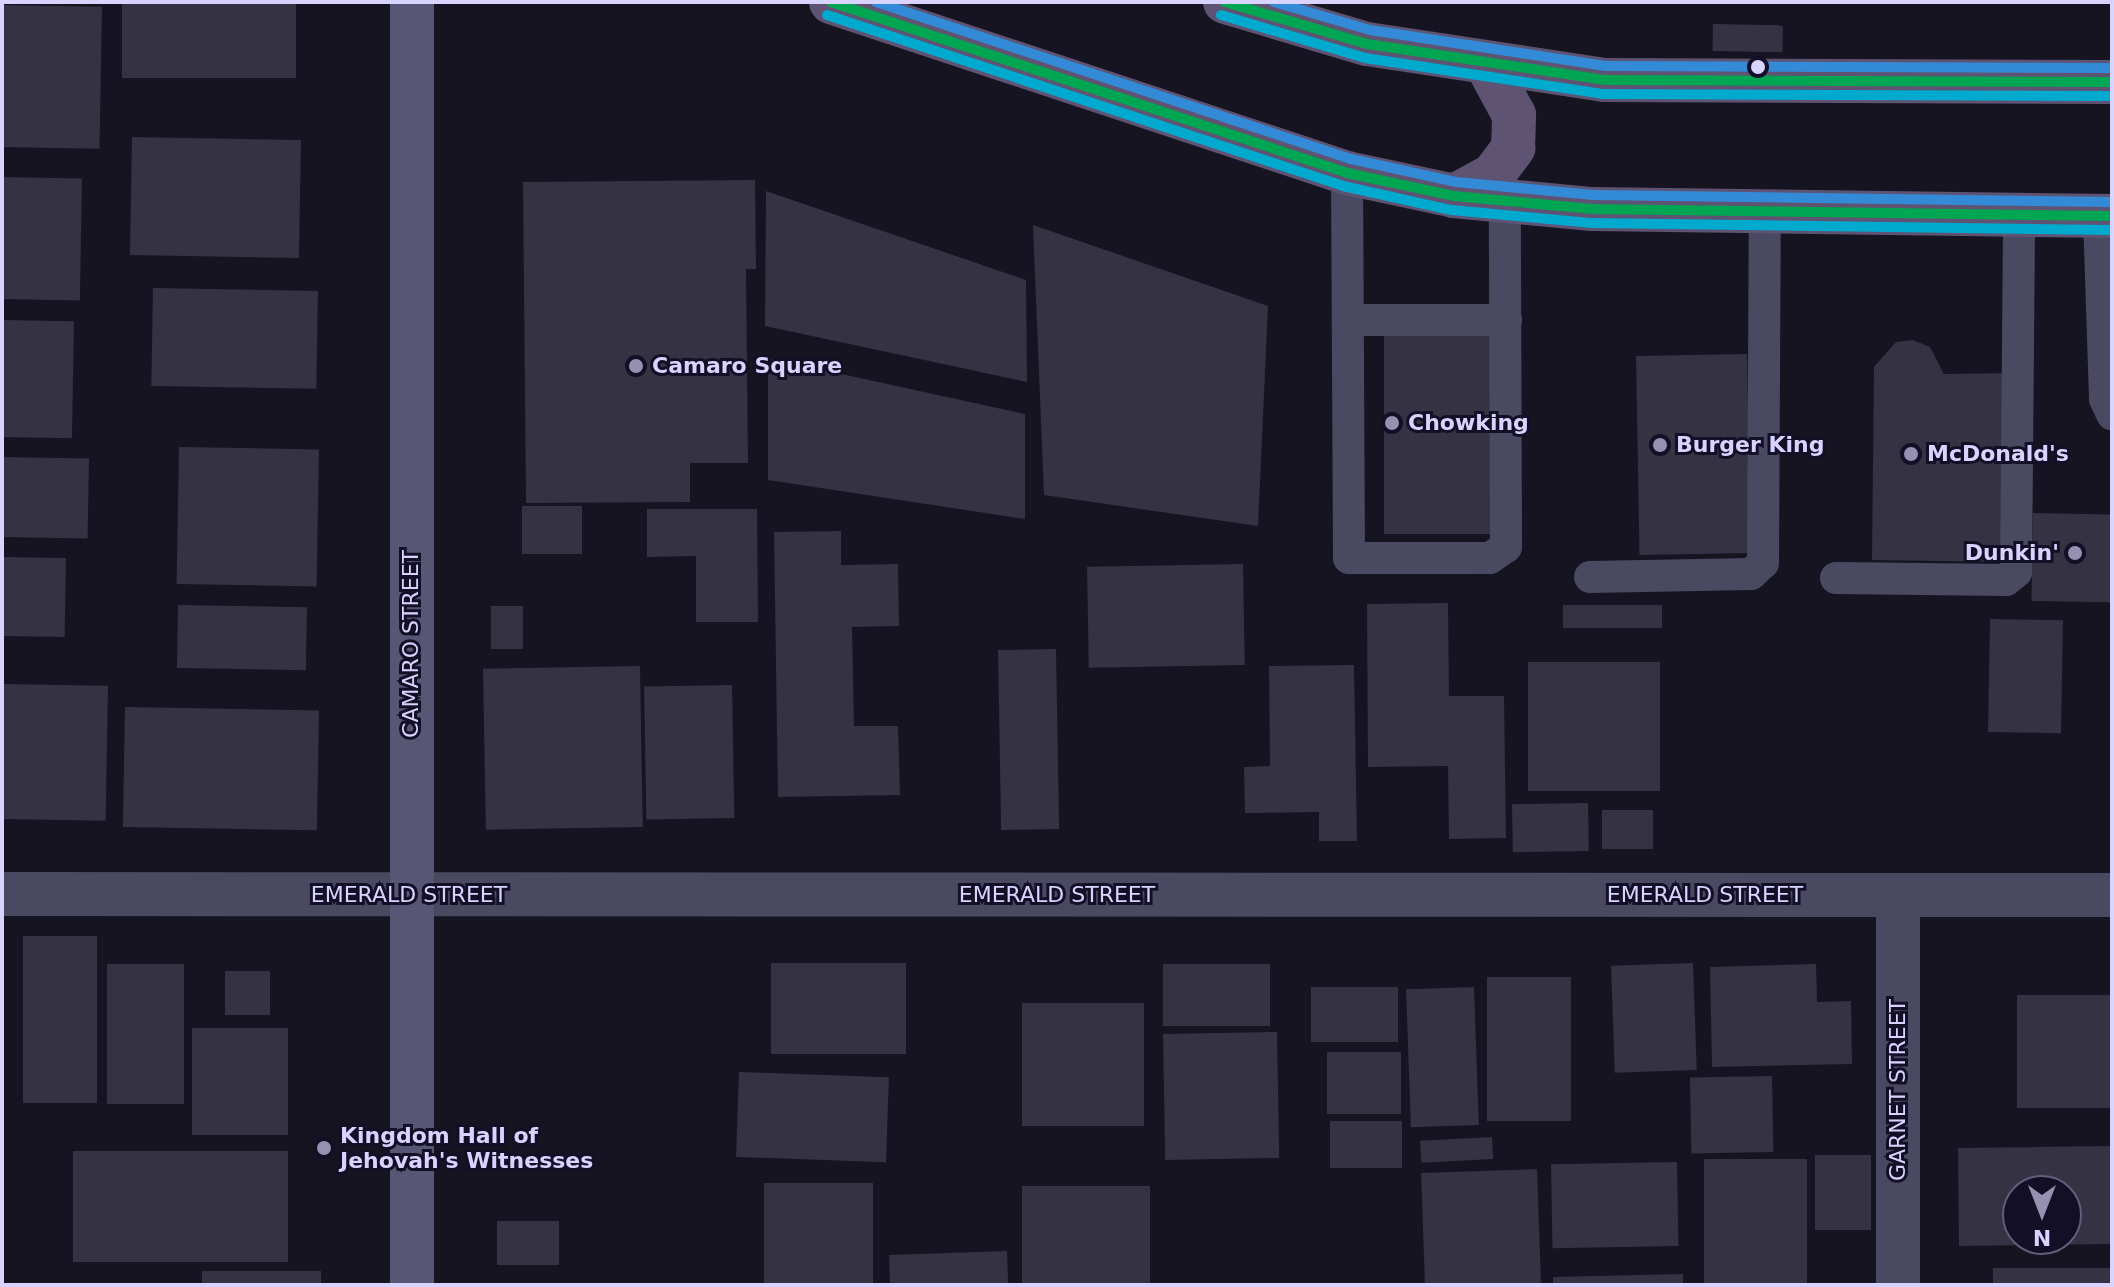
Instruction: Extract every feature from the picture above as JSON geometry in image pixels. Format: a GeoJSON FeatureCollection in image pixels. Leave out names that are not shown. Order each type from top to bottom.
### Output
{"type":"FeatureCollection","features":[{"type":"Feature","properties":{"kind":"main road"},"geometry":{"type":"LineString","coordinates":[[831,2],[1347,173],[1454,196],[1560,206],[2106,216]]}},
{"type":"Feature","properties":{"kind":"main road"},"geometry":{"type":"LineString","coordinates":[[1225,2],[1367,44],[1581,78],[2112,82]]}},
{"type":"Feature","properties":{"kind":"main road"},"geometry":{"type":"LineString","coordinates":[[1454,196],[1493,175],[1513,148],[1514,115],[1487,65]]}},
{"type":"Feature","properties":{"kind":"main road"},"geometry":{"type":"LineString","coordinates":[[1560,206],[1532,180],[1525,142],[1542,104],[1581,78]]}},
{"type":"Feature","properties":{"kind":"street","name":"CAMARO STREET"},"geometry":{"type":"LineString","coordinates":[[412,2],[412,1285]]}},
{"type":"Feature","properties":{"kind":"street","name":"EMERALD STREET"},"geometry":{"type":"LineString","coordinates":[[2,894],[2112,895]]}},
{"type":"Feature","properties":{"kind":"street","name":"GARNET STREET"},"geometry":{"type":"LineString","coordinates":[[1898,895],[1898,1285]]}},
{"type":"Feature","properties":{"kind":"lane"},"geometry":{"type":"LineString","coordinates":[[1347,173],[1349,558],[1490,558],[1506,547],[1505,203]]}},
{"type":"Feature","properties":{"kind":"lane"},"geometry":{"type":"LineString","coordinates":[[1590,577],[1751,574],[1763,563],[1765,211]]}},
{"type":"Feature","properties":{"kind":"lane"},"geometry":{"type":"LineString","coordinates":[[1836,578],[2006,580],[2016,572],[2019,216]]}},
{"type":"Feature","properties":{"kind":"lane"},"geometry":{"type":"LineString","coordinates":[[2106,216],[2105,399],[2112,414]]}},
{"type":"Feature","properties":{"kind":"lane"},"geometry":{"type":"LineString","coordinates":[[1348,320],[1506,320]]}},
{"type":"Feature","properties":{"kind":"building"},"geometry":{"type":"Polygon","coordinates":[[[122,2],[296,2],[296,78],[122,78],[122,2]]]}},
{"type":"Feature","properties":{"kind":"building"},"geometry":{"type":"Polygon","coordinates":[[[2,5],[102,7],[100,149],[2,147],[2,5]]]}},
{"type":"Feature","properties":{"kind":"building"},"geometry":{"type":"Polygon","coordinates":[[[1713,24],[1783,25],[1783,52],[1713,51],[1713,24]]]}},
{"type":"Feature","properties":{"kind":"building"},"geometry":{"type":"Polygon","coordinates":[[[132,137],[301,140],[299,258],[130,255],[132,137]]]}},
{"type":"Feature","properties":{"kind":"building"},"geometry":{"type":"Polygon","coordinates":[[[2,177],[82,178],[80,300],[2,299],[2,177]]]}},
{"type":"Feature","properties":{"kind":"building","name":"Camaro Square"},"geometry":{"type":"Polygon","coordinates":[[[755,180],[756,269],[746,269],[748,463],[690,463],[690,502],[526,503],[523,182],[755,180]]]}},
{"type":"Feature","properties":{"kind":"building"},"geometry":{"type":"Polygon","coordinates":[[[766,191],[1026,280],[1027,382],[765,326],[766,191]]]}},
{"type":"Feature","properties":{"kind":"building"},"geometry":{"type":"Polygon","coordinates":[[[1033,225],[1268,306],[1258,526],[1044,495],[1033,225]]]}},
{"type":"Feature","properties":{"kind":"building"},"geometry":{"type":"Polygon","coordinates":[[[153,288],[318,291],[316,389],[151,386],[153,288]]]}},
{"type":"Feature","properties":{"kind":"building"},"geometry":{"type":"Polygon","coordinates":[[[2,320],[74,321],[72,438],[2,437],[2,320]]]}},
{"type":"Feature","properties":{"kind":"building"},"geometry":{"type":"Polygon","coordinates":[[[1384,329],[1493,329],[1493,534],[1384,534],[1384,329]]]}},
{"type":"Feature","properties":{"kind":"building"},"geometry":{"type":"Polygon","coordinates":[[[1913,340],[1930,347],[1944,374],[2012,373],[2009,562],[1872,560],[1874,367],[1896,342],[1913,340]]]}},
{"type":"Feature","properties":{"kind":"building"},"geometry":{"type":"Polygon","coordinates":[[[1747,354],[1750,553],[1639,555],[1636,356],[1747,354]]]}},
{"type":"Feature","properties":{"kind":"building"},"geometry":{"type":"Polygon","coordinates":[[[768,358],[1025,414],[1025,519],[768,480],[768,358]]]}},
{"type":"Feature","properties":{"kind":"building"},"geometry":{"type":"Polygon","coordinates":[[[179,447],[319,449],[317,586],[177,584],[179,447]]]}},
{"type":"Feature","properties":{"kind":"building"},"geometry":{"type":"Polygon","coordinates":[[[2,457],[89,459],[88,539],[2,537],[2,457]]]}},
{"type":"Feature","properties":{"kind":"building"},"geometry":{"type":"Polygon","coordinates":[[[522,506],[582,506],[582,554],[522,554],[522,506]]]}},
{"type":"Feature","properties":{"kind":"building"},"geometry":{"type":"Polygon","coordinates":[[[647,509],[757,509],[758,622],[696,622],[696,556],[647,557],[647,509]]]}},
{"type":"Feature","properties":{"kind":"building"},"geometry":{"type":"Polygon","coordinates":[[[2033,513],[2112,514],[2110,602],[2031,601],[2033,513]]]}},
{"type":"Feature","properties":{"kind":"building"},"geometry":{"type":"Polygon","coordinates":[[[841,531],[841,565],[898,564],[899,626],[852,627],[854,726],[898,726],[900,795],[778,797],[774,532],[841,531]]]}},
{"type":"Feature","properties":{"kind":"building"},"geometry":{"type":"Polygon","coordinates":[[[2,557],[66,558],[65,637],[2,636],[2,557]]]}},
{"type":"Feature","properties":{"kind":"building"},"geometry":{"type":"Polygon","coordinates":[[[1243,564],[1245,665],[1089,668],[1087,567],[1243,564]]]}},
{"type":"Feature","properties":{"kind":"building"},"geometry":{"type":"Polygon","coordinates":[[[1448,603],[1449,696],[1504,696],[1506,838],[1449,839],[1448,766],[1368,767],[1367,604],[1448,603]]]}},
{"type":"Feature","properties":{"kind":"building"},"geometry":{"type":"Polygon","coordinates":[[[178,605],[307,607],[306,670],[177,668],[178,605]]]}},
{"type":"Feature","properties":{"kind":"building"},"geometry":{"type":"Polygon","coordinates":[[[1563,605],[1662,605],[1662,628],[1563,628],[1563,605]]]}},
{"type":"Feature","properties":{"kind":"building"},"geometry":{"type":"Polygon","coordinates":[[[491,606],[523,606],[523,649],[491,649],[491,606]]]}},
{"type":"Feature","properties":{"kind":"building"},"geometry":{"type":"Polygon","coordinates":[[[1990,619],[2063,620],[2061,733],[1988,732],[1990,619]]]}},
{"type":"Feature","properties":{"kind":"building"},"geometry":{"type":"Polygon","coordinates":[[[1056,649],[1059,829],[1001,830],[998,650],[1056,649]]]}},
{"type":"Feature","properties":{"kind":"building"},"geometry":{"type":"Polygon","coordinates":[[[1528,662],[1660,662],[1660,791],[1528,791],[1528,662]]]}},
{"type":"Feature","properties":{"kind":"building"},"geometry":{"type":"Polygon","coordinates":[[[1354,665],[1357,841],[1319,841],[1319,812],[1245,813],[1244,767],[1270,766],[1269,666],[1354,665]]]}},
{"type":"Feature","properties":{"kind":"building"},"geometry":{"type":"Polygon","coordinates":[[[640,666],[643,827],[486,830],[483,669],[640,666]]]}},
{"type":"Feature","properties":{"kind":"building"},"geometry":{"type":"Polygon","coordinates":[[[2,684],[108,686],[106,821],[2,819],[2,684]]]}},
{"type":"Feature","properties":{"kind":"building"},"geometry":{"type":"Polygon","coordinates":[[[732,685],[734,818],[646,820],[644,687],[732,685]]]}},
{"type":"Feature","properties":{"kind":"building"},"geometry":{"type":"Polygon","coordinates":[[[125,707],[319,710],[317,830],[123,827],[125,707]]]}},
{"type":"Feature","properties":{"kind":"building"},"geometry":{"type":"Polygon","coordinates":[[[1588,803],[1589,851],[1513,852],[1512,804],[1588,803]]]}},
{"type":"Feature","properties":{"kind":"building"},"geometry":{"type":"Polygon","coordinates":[[[1602,810],[1653,810],[1653,849],[1602,849],[1602,810]]]}},
{"type":"Feature","properties":{"kind":"building"},"geometry":{"type":"Polygon","coordinates":[[[23,936],[97,936],[97,1103],[23,1103],[23,936]]]}},
{"type":"Feature","properties":{"kind":"building"},"geometry":{"type":"Polygon","coordinates":[[[771,963],[906,963],[906,1054],[771,1054],[771,963]]]}},
{"type":"Feature","properties":{"kind":"building"},"geometry":{"type":"Polygon","coordinates":[[[1693,963],[1697,1070],[1615,1073],[1611,966],[1693,963]]]}},
{"type":"Feature","properties":{"kind":"building"},"geometry":{"type":"Polygon","coordinates":[[[107,964],[184,964],[184,1104],[107,1104],[107,964]]]}},
{"type":"Feature","properties":{"kind":"building"},"geometry":{"type":"Polygon","coordinates":[[[1163,964],[1270,964],[1270,1026],[1163,1026],[1163,964]]]}},
{"type":"Feature","properties":{"kind":"building"},"geometry":{"type":"Polygon","coordinates":[[[1816,964],[1817,1002],[1851,1001],[1852,1064],[1712,1067],[1710,967],[1816,964]]]}},
{"type":"Feature","properties":{"kind":"building"},"geometry":{"type":"Polygon","coordinates":[[[225,971],[270,971],[270,1015],[225,1015],[225,971]]]}},
{"type":"Feature","properties":{"kind":"building"},"geometry":{"type":"Polygon","coordinates":[[[1487,977],[1571,977],[1571,1121],[1487,1121],[1487,977]]]}},
{"type":"Feature","properties":{"kind":"building"},"geometry":{"type":"Polygon","coordinates":[[[1311,987],[1398,987],[1398,1042],[1311,1042],[1311,987]]]}},
{"type":"Feature","properties":{"kind":"building"},"geometry":{"type":"Polygon","coordinates":[[[1474,987],[1479,1125],[1411,1127],[1406,989],[1474,987]]]}},
{"type":"Feature","properties":{"kind":"building"},"geometry":{"type":"Polygon","coordinates":[[[2017,995],[2112,995],[2112,1108],[2017,1108],[2017,995]]]}},
{"type":"Feature","properties":{"kind":"building"},"geometry":{"type":"Polygon","coordinates":[[[1022,1003],[1144,1003],[1144,1126],[1022,1126],[1022,1003]]]}},
{"type":"Feature","properties":{"kind":"building"},"geometry":{"type":"Polygon","coordinates":[[[192,1028],[288,1028],[288,1135],[192,1135],[192,1028]]]}},
{"type":"Feature","properties":{"kind":"building"},"geometry":{"type":"Polygon","coordinates":[[[1277,1032],[1279,1158],[1165,1160],[1163,1034],[1277,1032]]]}},
{"type":"Feature","properties":{"kind":"building"},"geometry":{"type":"Polygon","coordinates":[[[1327,1052],[1401,1052],[1401,1114],[1327,1114],[1327,1052]]]}},
{"type":"Feature","properties":{"kind":"building"},"geometry":{"type":"Polygon","coordinates":[[[739,1072],[889,1077],[886,1162],[736,1157],[739,1072]]]}},
{"type":"Feature","properties":{"kind":"building"},"geometry":{"type":"Polygon","coordinates":[[[1772,1076],[1773,1152],[1691,1153],[1690,1077],[1772,1076]]]}},
{"type":"Feature","properties":{"kind":"building"},"geometry":{"type":"Polygon","coordinates":[[[1330,1121],[1402,1121],[1402,1168],[1330,1168],[1330,1121]]]}},
{"type":"Feature","properties":{"kind":"building"},"geometry":{"type":"Polygon","coordinates":[[[1492,1137],[1493,1159],[1421,1163],[1420,1141],[1492,1137]]]}},
{"type":"Feature","properties":{"kind":"building"},"geometry":{"type":"Polygon","coordinates":[[[2110,1146],[2111,1244],[2082,1244],[2082,1175],[2002,1175],[2002,1245],[1959,1246],[1958,1148],[2110,1146]]]}},
{"type":"Feature","properties":{"kind":"building"},"geometry":{"type":"Polygon","coordinates":[[[73,1151],[288,1151],[288,1262],[73,1262],[73,1151]]]}},
{"type":"Feature","properties":{"kind":"building"},"geometry":{"type":"Polygon","coordinates":[[[1815,1155],[1871,1155],[1871,1230],[1815,1230],[1815,1155]]]}},
{"type":"Feature","properties":{"kind":"building"},"geometry":{"type":"Polygon","coordinates":[[[1704,1159],[1807,1159],[1807,1285],[1704,1285],[1704,1159]]]}},
{"type":"Feature","properties":{"kind":"building"},"geometry":{"type":"Polygon","coordinates":[[[1677,1162],[1678,1246],[1552,1248],[1551,1164],[1677,1162]]]}},
{"type":"Feature","properties":{"kind":"building"},"geometry":{"type":"Polygon","coordinates":[[[1537,1169],[1541,1285],[1425,1285],[1421,1173],[1537,1169]]]}},
{"type":"Feature","properties":{"kind":"building"},"geometry":{"type":"Polygon","coordinates":[[[764,1183],[873,1183],[873,1285],[764,1285],[764,1183]]]}},
{"type":"Feature","properties":{"kind":"building"},"geometry":{"type":"Polygon","coordinates":[[[1022,1186],[1150,1186],[1150,1285],[1022,1285],[1022,1186]]]}},
{"type":"Feature","properties":{"kind":"building"},"geometry":{"type":"Polygon","coordinates":[[[497,1221],[559,1221],[559,1265],[497,1265],[497,1221]]]}},
{"type":"Feature","properties":{"kind":"building"},"geometry":{"type":"Polygon","coordinates":[[[1007,1251],[1008,1285],[890,1285],[889,1255],[1007,1251]]]}},
{"type":"Feature","properties":{"kind":"building"},"geometry":{"type":"Polygon","coordinates":[[[1993,1268],[2112,1268],[2112,1285],[1993,1285],[1993,1268]]]}},
{"type":"Feature","properties":{"kind":"building"},"geometry":{"type":"Polygon","coordinates":[[[202,1271],[321,1271],[321,1285],[202,1285],[202,1271]]]}},
{"type":"Feature","properties":{"kind":"building"},"geometry":{"type":"Polygon","coordinates":[[[1683,1274],[1683,1285],[1553,1285],[1553,1277],[1683,1274]]]}},
{"type":"Feature","properties":{"kind":"transit line"},"geometry":{"type":"LineString","coordinates":[[831,2],[1347,173],[1454,196],[1592,209],[2112,216]]}},
{"type":"Feature","properties":{"kind":"transit line"},"geometry":{"type":"LineString","coordinates":[[876,2],[1351,159],[1456,182],[1593,195],[2112,202]]}},
{"type":"Feature","properties":{"kind":"transit line"},"geometry":{"type":"LineString","coordinates":[[1225,2],[1367,44],[1604,80],[2112,82]]}},
{"type":"Feature","properties":{"kind":"transit line"},"geometry":{"type":"LineString","coordinates":[[1274,2],[1370,30],[1605,66],[2112,68]]}},
{"type":"Feature","properties":{"kind":"transit line"},"geometry":{"type":"LineString","coordinates":[[827,15],[1343,186],[1451,210],[1592,223],[2112,230]]}},
{"type":"Feature","properties":{"kind":"transit line"},"geometry":{"type":"LineString","coordinates":[[1221,15],[1365,58],[1602,94],[2112,96]]}},
{"type":"Feature","properties":{"kind":"place","name":"Camaro Square"},"geometry":{"type":"Point","coordinates":[636,366]}},
{"type":"Feature","properties":{"kind":"place","name":"Chowking"},"geometry":{"type":"Point","coordinates":[1392,423]}},
{"type":"Feature","properties":{"kind":"place","name":"Burger King"},"geometry":{"type":"Point","coordinates":[1660,445]}},
{"type":"Feature","properties":{"kind":"place","name":"McDonald's"},"geometry":{"type":"Point","coordinates":[1911,454]}},
{"type":"Feature","properties":{"kind":"place","name":"Dunkin'"},"geometry":{"type":"Point","coordinates":[2075,553]}},
{"type":"Feature","properties":{"kind":"place","name":"Kingdom Hall of Jehovah's Witnesses"},"geometry":{"type":"Point","coordinates":[324,1148]}}]}
